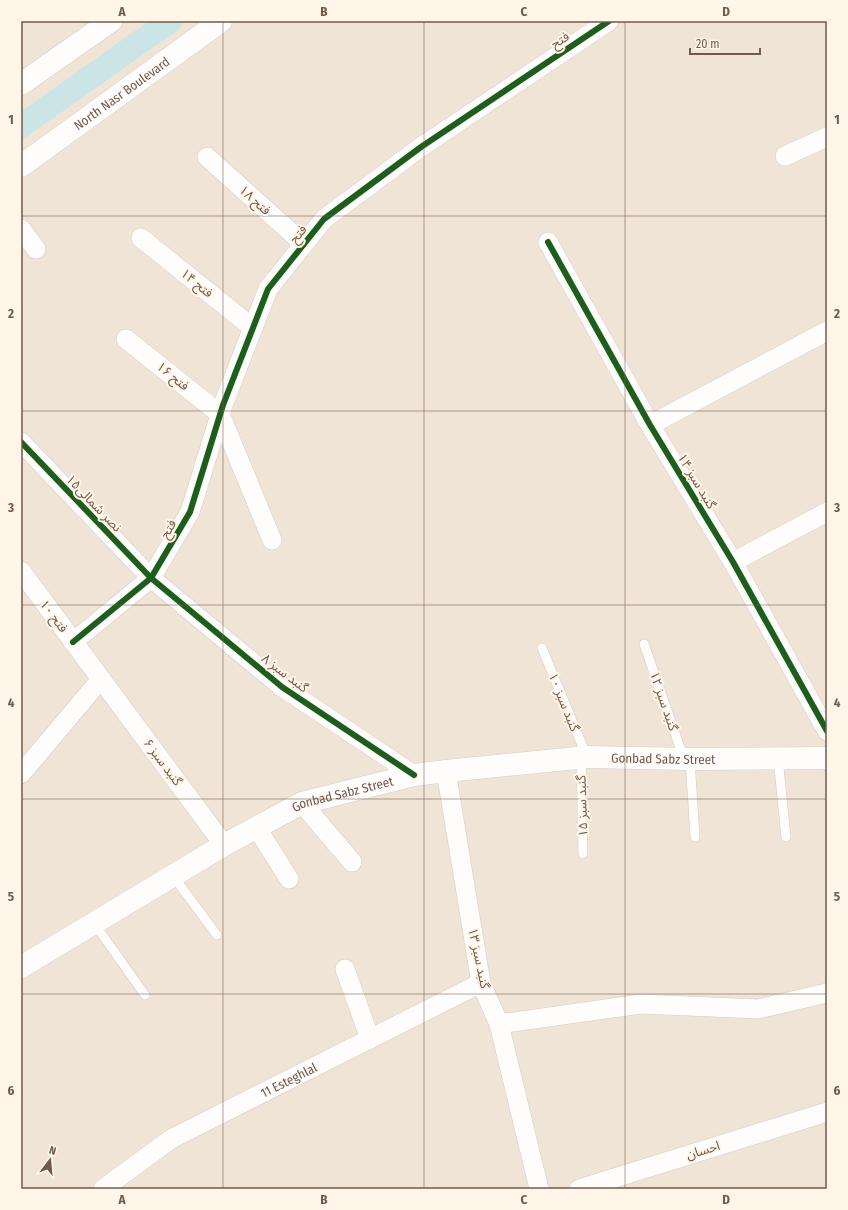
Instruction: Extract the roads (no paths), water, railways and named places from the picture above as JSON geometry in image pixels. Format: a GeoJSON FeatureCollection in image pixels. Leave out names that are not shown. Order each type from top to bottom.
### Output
{"type":"FeatureCollection","features":[{"type":"Feature","properties":{"kind":"main road"},"geometry":{"type":"LineString","coordinates":[[21,84],[111,21]]}},
{"type":"Feature","properties":{"kind":"main road","name":"North Nasr Boulevard"},"geometry":{"type":"LineString","coordinates":[[21,166],[221,21]]}},
{"type":"Feature","properties":{"kind":"main road","name":"Gonbad Sabz Street"},"geometry":{"type":"LineString","coordinates":[[21,968],[224,845],[302,803],[414,776],[446,771],[584,758],[827,758]]}},
{"type":"Feature","properties":{"kind":"street","name":"فتح"},"geometry":{"type":"LineString","coordinates":[[74,642],[150,578],[190,512],[220,414],[268,289],[324,219],[420,147],[609,21]]}},
{"type":"Feature","properties":{"kind":"street"},"geometry":{"type":"LineString","coordinates":[[785,156],[827,137]]}},
{"type":"Feature","properties":{"kind":"street","name":"فتح ۱۸"},"geometry":{"type":"LineString","coordinates":[[207,157],[304,244]]}},
{"type":"Feature","properties":{"kind":"street"},"geometry":{"type":"LineString","coordinates":[[21,229],[36,249]]}},
{"type":"Feature","properties":{"kind":"street","name":"فتح ۱۴"},"geometry":{"type":"LineString","coordinates":[[141,238],[253,328]]}},
{"type":"Feature","properties":{"kind":"street","name":"گنبد سبز ۱۴"},"geometry":{"type":"LineString","coordinates":[[548,242],[650,425],[733,562],[827,730]]}},
{"type":"Feature","properties":{"kind":"street"},"geometry":{"type":"LineString","coordinates":[[650,425],[827,331]]}},
{"type":"Feature","properties":{"kind":"street","name":"فتح ۱۶"},"geometry":{"type":"LineString","coordinates":[[126,339],[220,414]]}},
{"type":"Feature","properties":{"kind":"street"},"geometry":{"type":"LineString","coordinates":[[220,414],[272,540]]}},
{"type":"Feature","properties":{"kind":"street","name":"نصر شمالی۱۵"},"geometry":{"type":"LineString","coordinates":[[21,442],[150,578]]}},
{"type":"Feature","properties":{"kind":"street"},"geometry":{"type":"LineString","coordinates":[[733,562],[827,512]]}},
{"type":"Feature","properties":{"kind":"street","name":"فتح ۱۰"},"geometry":{"type":"LineString","coordinates":[[21,571],[101,679]]}},
{"type":"Feature","properties":{"kind":"street","name":"گنبد سبز ۸"},"geometry":{"type":"LineString","coordinates":[[150,578],[282,687],[414,776]]}},
{"type":"Feature","properties":{"kind":"street"},"geometry":{"type":"LineString","coordinates":[[21,774],[101,679]]}},
{"type":"Feature","properties":{"kind":"street","name":"گنبد سبز ۶"},"geometry":{"type":"LineString","coordinates":[[101,679],[224,845]]}},
{"type":"Feature","properties":{"kind":"street","name":"گنبد سبز ۱۳"},"geometry":{"type":"LineString","coordinates":[[446,771],[481,983],[499,1024],[539,1189]]}},
{"type":"Feature","properties":{"kind":"street"},"geometry":{"type":"LineString","coordinates":[[302,803],[352,862]]}},
{"type":"Feature","properties":{"kind":"street"},"geometry":{"type":"LineString","coordinates":[[257,828],[289,879]]}},
{"type":"Feature","properties":{"kind":"street"},"geometry":{"type":"LineString","coordinates":[[345,969],[370,1039]]}},
{"type":"Feature","properties":{"kind":"street","name":"11 Esteghlal"},"geometry":{"type":"LineString","coordinates":[[103,1189],[171,1139],[481,983]]}},
{"type":"Feature","properties":{"kind":"street"},"geometry":{"type":"LineString","coordinates":[[499,1024],[641,1004],[758,1009],[827,993]]}},
{"type":"Feature","properties":{"kind":"street","name":"احسان"},"geometry":{"type":"LineString","coordinates":[[578,1189],[827,1112]]}},
{"type":"Feature","properties":{"kind":"lane","name":"گنبد سبز ۱۲"},"geometry":{"type":"LineString","coordinates":[[644,644],[687,759],[695,837]]}},
{"type":"Feature","properties":{"kind":"lane","name":"گنبد سبز ۱۰"},"geometry":{"type":"LineString","coordinates":[[542,648],[584,758]]}},
{"type":"Feature","properties":{"kind":"lane","name":"گنبد سبز ۱۵"},"geometry":{"type":"LineString","coordinates":[[583,854],[584,758]]}},
{"type":"Feature","properties":{"kind":"lane"},"geometry":{"type":"LineString","coordinates":[[778,758],[786,837]]}},
{"type":"Feature","properties":{"kind":"lane"},"geometry":{"type":"LineString","coordinates":[[173,876],[217,935]]}},
{"type":"Feature","properties":{"kind":"lane"},"geometry":{"type":"LineString","coordinates":[[94,923],[145,995]]}},
{"type":"Feature","properties":{"kind":"waterway"},"geometry":{"type":"LineString","coordinates":[[21,126],[170,21]]}}]}
